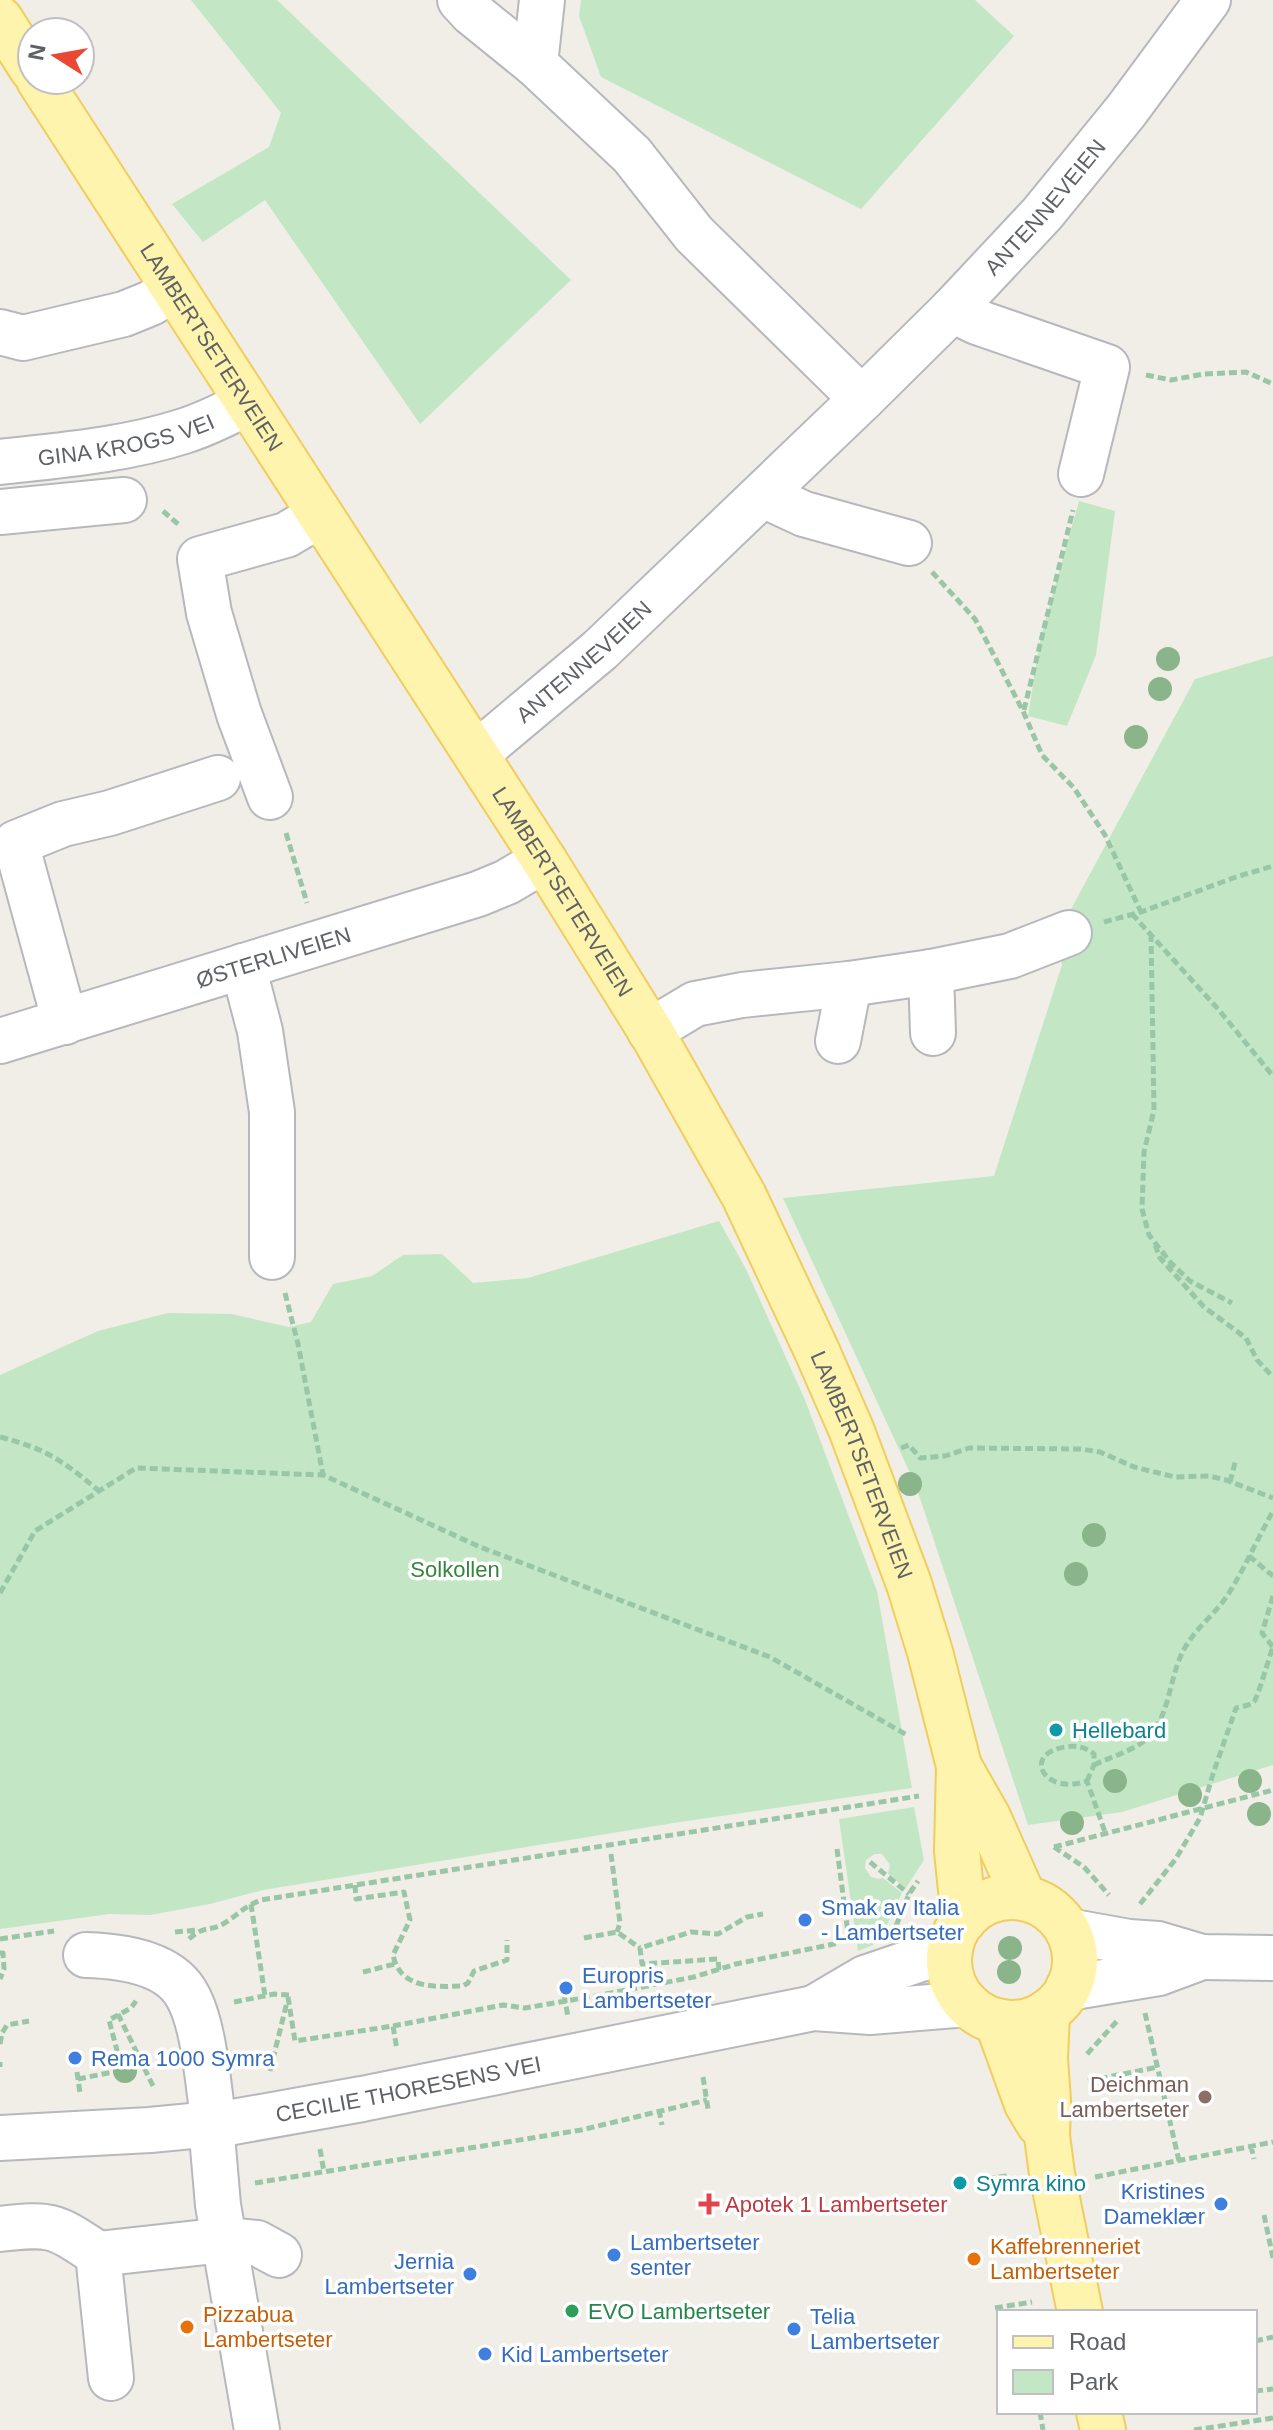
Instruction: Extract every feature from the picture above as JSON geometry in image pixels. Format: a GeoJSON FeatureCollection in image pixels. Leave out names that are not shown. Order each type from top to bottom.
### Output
{"type":"FeatureCollection","features":[{"type":"Feature","properties":{"kind":"main road"},"geometry":{"type":"LineString","coordinates":[[0,19],[16,44]]}},
{"type":"Feature","properties":{"kind":"main road","name":"LAMBERTSETERVEIEN"},"geometry":{"type":"LineString","coordinates":[[49,96],[544,860],[650,1031],[744,1196],[851,1429],[909,1584],[959,1766],[988,1817],[1024,1898]]}},
{"type":"Feature","properties":{"kind":"main road","name":"LAMBERTSETERVEIEN"},"geometry":{"type":"LineString","coordinates":[[957,1935],[959,1766]]}},
{"type":"Feature","properties":{"kind":"main road"},"geometry":{"type":"LineString","coordinates":[[1047,2136],[1027,2104],[982,2013],[956,1988],[950,1969],[957,1935],[981,1905],[1002,1898],[1024,1898],[1042,1905],[1057,1916],[1068,1931],[1074,1950],[1074,1969],[1058,2000],[1045,2059],[1047,2136],[1080,2310]]}},
{"type":"Feature","properties":{"kind":"main road"},"geometry":{"type":"LineString","coordinates":[[982,2013],[1023,2022],[1058,2000]]}},
{"type":"Feature","properties":{"kind":"street"},"geometry":{"type":"LineString","coordinates":[[460,0],[535,64],[632,155],[694,234],[862,399]]}},
{"type":"Feature","properties":{"kind":"street"},"geometry":{"type":"LineString","coordinates":[[535,64],[542,0]]}},
{"type":"Feature","properties":{"kind":"street","name":"ANTENNEVEIEN"},"geometry":{"type":"LineString","coordinates":[[476,754],[553,671],[763,495],[952,310],[1042,214],[1126,111],[1201,3]]}},
{"type":"Feature","properties":{"kind":"street"},"geometry":{"type":"LineString","coordinates":[[0,332],[23,338],[113,317],[151,303],[173,289]]}},
{"type":"Feature","properties":{"kind":"street"},"geometry":{"type":"LineString","coordinates":[[952,310],[977,322],[1107,367],[1081,474]]}},
{"type":"Feature","properties":{"kind":"street","name":"GINA KROGS VEI"},"geometry":{"type":"LineString","coordinates":[[0,462],[90,452],[160,438],[206,423],[247,403]]}},
{"type":"Feature","properties":{"kind":"street"},"geometry":{"type":"LineString","coordinates":[[763,495],[804,514],[909,543]]}},
{"type":"Feature","properties":{"kind":"street"},"geometry":{"type":"LineString","coordinates":[[0,512],[124,500]]}},
{"type":"Feature","properties":{"kind":"street"},"geometry":{"type":"LineString","coordinates":[[270,797],[239,714],[209,613],[200,559],[286,535],[320,515]]}},
{"type":"Feature","properties":{"kind":"street"},"geometry":{"type":"LineString","coordinates":[[65,1022],[16,843],[63,824],[110,813],[218,778]]}},
{"type":"Feature","properties":{"kind":"street","name":"ØSTERLIVEIEN"},"geometry":{"type":"LineString","coordinates":[[0,1041],[478,894],[507,882],[544,860]]}},
{"type":"Feature","properties":{"kind":"street"},"geometry":{"type":"LineString","coordinates":[[650,1031],[695,1004],[742,995],[931,972],[1010,956],[1069,933]]}},
{"type":"Feature","properties":{"kind":"street"},"geometry":{"type":"LineString","coordinates":[[243,966],[260,1031],[272,1112],[272,1257]]}},
{"type":"Feature","properties":{"kind":"street"},"geometry":{"type":"LineString","coordinates":[[931,972],[933,1033]]}},
{"type":"Feature","properties":{"kind":"street"},"geometry":{"type":"LineString","coordinates":[[838,1041],[849,984]]}},
{"type":"Feature","properties":{"kind":"street"},"geometry":{"type":"LineString","coordinates":[[1068,1931],[1158,1944],[1202,1957],[1273,1958]]}},
{"type":"Feature","properties":{"kind":"street","name":"CECILIE THORESENS VEI"},"geometry":{"type":"LineString","coordinates":[[814,2008],[865,1978],[957,1935]]}},
{"type":"Feature","properties":{"kind":"street"},"geometry":{"type":"LineString","coordinates":[[86,1955],[120,1957],[148,1964],[173,1980],[187,1994],[194,2010],[219,2123],[253,2246]]}},
{"type":"Feature","properties":{"kind":"street"},"geometry":{"type":"LineString","coordinates":[[1058,2000],[1159,1973],[1202,1957]]}},
{"type":"Feature","properties":{"kind":"street","name":"CECILIE THORESENS VEI"},"geometry":{"type":"LineString","coordinates":[[0,2138],[219,2123],[362,2099],[814,2008],[982,2013]]}},
{"type":"Feature","properties":{"kind":"street"},"geometry":{"type":"LineString","coordinates":[[219,2123],[241,2185],[253,2246],[257,2430]]}},
{"type":"Feature","properties":{"kind":"street"},"geometry":{"type":"LineString","coordinates":[[0,2229],[45,2225],[57,2227],[98,2254],[253,2246]]}},
{"type":"Feature","properties":{"kind":"street"},"geometry":{"type":"LineString","coordinates":[[98,2254],[111,2378]]}},
{"type":"Feature","properties":{"kind":"path"},"geometry":{"type":"LineString","coordinates":[[1107,367],[1171,380],[1204,374],[1246,372],[1273,384]]}},
{"type":"Feature","properties":{"kind":"path"},"geometry":{"type":"LineString","coordinates":[[1023,711],[1081,474]]}},
{"type":"Feature","properties":{"kind":"path"},"geometry":{"type":"LineString","coordinates":[[124,500],[146,501],[169,515],[210,555]]}},
{"type":"Feature","properties":{"kind":"path"},"geometry":{"type":"LineString","coordinates":[[951,592],[975,619],[1023,711],[1042,755],[1074,788],[1105,835],[1141,912]]}},
{"type":"Feature","properties":{"kind":"path"},"geometry":{"type":"LineString","coordinates":[[270,797],[285,830],[308,905]]}},
{"type":"Feature","properties":{"kind":"path"},"geometry":{"type":"LineString","coordinates":[[1069,933],[1141,912],[1273,866]]}},
{"type":"Feature","properties":{"kind":"path"},"geometry":{"type":"LineString","coordinates":[[1132,914],[1273,1076]]}},
{"type":"Feature","properties":{"kind":"path"},"geometry":{"type":"LineString","coordinates":[[1151,934],[1154,1110],[1144,1152],[1142,1209],[1149,1235],[1171,1263],[1190,1281],[1232,1303]]}},
{"type":"Feature","properties":{"kind":"path"},"geometry":{"type":"LineString","coordinates":[[1153,1241],[1160,1258],[1179,1281],[1204,1307],[1246,1338],[1257,1360],[1273,1377]]}},
{"type":"Feature","properties":{"kind":"path"},"geometry":{"type":"LineString","coordinates":[[289,1304],[323,1475]]}},
{"type":"Feature","properties":{"kind":"path"},"geometry":{"type":"LineString","coordinates":[[0,1437],[33,1445],[64,1462],[99,1491]]}},
{"type":"Feature","properties":{"kind":"path"},"geometry":{"type":"LineString","coordinates":[[898,1449],[909,1445],[920,1458],[945,1456],[969,1448],[1081,1449],[1100,1452],[1134,1467],[1175,1477],[1209,1476],[1273,1498]]}},
{"type":"Feature","properties":{"kind":"path"},"geometry":{"type":"LineString","coordinates":[[1230,1482],[1236,1459]]}},
{"type":"Feature","properties":{"kind":"path"},"geometry":{"type":"LineString","coordinates":[[0,1593],[35,1531],[136,1468],[323,1475],[480,1547],[770,1657],[907,1735]]}},
{"type":"Feature","properties":{"kind":"path"},"geometry":{"type":"LineString","coordinates":[[1094,1765],[1143,1742],[1152,1734],[1184,1649],[1228,1594],[1273,1511]]}},
{"type":"Feature","properties":{"kind":"path"},"geometry":{"type":"LineString","coordinates":[[1249,1556],[1273,1576]]}},
{"type":"Feature","properties":{"kind":"path"},"geometry":{"type":"LineString","coordinates":[[1134,1911],[1175,1860],[1204,1808],[1236,1708],[1256,1700],[1273,1647],[1262,1633],[1273,1596]]}},
{"type":"Feature","properties":{"kind":"path"},"geometry":{"type":"LineString","coordinates":[[1087,1781],[1059,1784],[1048,1779],[1042,1773],[1046,1753],[1070,1746],[1087,1748],[1094,1754],[1094,1765],[1087,1781],[1106,1835]]}},
{"type":"Feature","properties":{"kind":"path"},"geometry":{"type":"LineString","coordinates":[[1054,1847],[1273,1790]]}},
{"type":"Feature","properties":{"kind":"path"},"geometry":{"type":"LineString","coordinates":[[221,1925],[261,1900],[920,1796]]}},
{"type":"Feature","properties":{"kind":"path"},"geometry":{"type":"LineString","coordinates":[[1046,1845],[1084,1867],[1110,1897]]}},
{"type":"Feature","properties":{"kind":"path"},"geometry":{"type":"LineString","coordinates":[[289,1994],[293,2032],[298,2042],[503,2005],[525,2008],[565,1998],[694,1977],[850,1941],[837,1849]]}},
{"type":"Feature","properties":{"kind":"path"},"geometry":{"type":"LineString","coordinates":[[611,1854],[620,1923],[617,1932]]}},
{"type":"Feature","properties":{"kind":"path"},"geometry":{"type":"LineString","coordinates":[[870,1862],[909,1894]]}},
{"type":"Feature","properties":{"kind":"path"},"geometry":{"type":"LineString","coordinates":[[892,1935],[909,1894],[921,1877]]}},
{"type":"Feature","properties":{"kind":"path"},"geometry":{"type":"LineString","coordinates":[[355,1885],[356,1899],[404,1892],[410,1920],[393,1955],[398,1971],[415,1984],[463,1986],[474,1971],[507,1960],[507,1940]]}},
{"type":"Feature","properties":{"kind":"path"},"geometry":{"type":"LineString","coordinates":[[251,1904],[265,1996]]}},
{"type":"Feature","properties":{"kind":"path"},"geometry":{"type":"LineString","coordinates":[[640,1948],[691,1932],[718,1934],[747,1917],[763,1914]]}},
{"type":"Feature","properties":{"kind":"path"},"geometry":{"type":"LineString","coordinates":[[584,1938],[617,1932],[640,1948],[642,1964],[718,1959],[719,1970]]}},
{"type":"Feature","properties":{"kind":"path"},"geometry":{"type":"LineString","coordinates":[[0,1953],[3,1953],[4,1960],[0,1979]]}},
{"type":"Feature","properties":{"kind":"path"},"geometry":{"type":"LineString","coordinates":[[363,1972],[395,1964]]}},
{"type":"Feature","properties":{"kind":"path"},"geometry":{"type":"LineString","coordinates":[[274,1994],[289,1994]]}},
{"type":"Feature","properties":{"kind":"path"},"geometry":{"type":"LineString","coordinates":[[270,2071],[289,1994]]}},
{"type":"Feature","properties":{"kind":"path"},"geometry":{"type":"LineString","coordinates":[[565,1998],[567,2012]]}},
{"type":"Feature","properties":{"kind":"path"},"geometry":{"type":"LineString","coordinates":[[80,2090],[77,2076],[118,2071],[120,2062],[109,2020],[131,2008]]}},
{"type":"Feature","properties":{"kind":"path"},"geometry":{"type":"LineString","coordinates":[[1083,2058],[1118,2021],[1123,2011]]}},
{"type":"Feature","properties":{"kind":"path"},"geometry":{"type":"LineString","coordinates":[[118,2014],[154,2088]]}},
{"type":"Feature","properties":{"kind":"path"},"geometry":{"type":"LineString","coordinates":[[0,2021],[0,2044]]}},
{"type":"Feature","properties":{"kind":"path"},"geometry":{"type":"LineString","coordinates":[[1,2032],[7,2025],[29,2021]]}},
{"type":"Feature","properties":{"kind":"path"},"geometry":{"type":"LineString","coordinates":[[393,2026],[397,2050]]}},
{"type":"Feature","properties":{"kind":"path"},"geometry":{"type":"LineString","coordinates":[[1151,2035],[1179,2161]]}},
{"type":"Feature","properties":{"kind":"path"},"geometry":{"type":"LineString","coordinates":[[1079,2083],[1158,2067]]}},
{"type":"Feature","properties":{"kind":"path"},"geometry":{"type":"LineString","coordinates":[[703,2077],[708,2109]]}},
{"type":"Feature","properties":{"kind":"path"},"geometry":{"type":"LineString","coordinates":[[241,2185],[581,2130],[707,2100]]}},
{"type":"Feature","properties":{"kind":"path"},"geometry":{"type":"LineString","coordinates":[[659,2110],[662,2125]]}},
{"type":"Feature","properties":{"kind":"path"},"geometry":{"type":"LineString","coordinates":[[1055,2186],[1273,2142]]}},
{"type":"Feature","properties":{"kind":"path"},"geometry":{"type":"LineString","coordinates":[[1251,2146],[1254,2159]]}},
{"type":"Feature","properties":{"kind":"path"},"geometry":{"type":"LineString","coordinates":[[320,2149],[324,2172]]}},
{"type":"Feature","properties":{"kind":"path"},"geometry":{"type":"LineString","coordinates":[[975,2180],[1007,2176]]}},
{"type":"Feature","properties":{"kind":"path"},"geometry":{"type":"LineString","coordinates":[[1264,2215],[1270,2224],[1273,2258]]}},
{"type":"Feature","properties":{"kind":"path"},"geometry":{"type":"LineString","coordinates":[[995,2308],[1032,2302]]}},
{"type":"Feature","properties":{"kind":"path"},"geometry":{"type":"LineString","coordinates":[[1194,2430],[1273,2418]]}},
{"type":"Feature","properties":{"kind":"green space"},"geometry":{"type":"Polygon","coordinates":[[[191,0],[277,0],[571,280],[420,424],[265,200],[203,242],[172,204],[269,147],[281,113],[191,0]]]}},
{"type":"Feature","properties":{"kind":"green space"},"geometry":{"type":"Polygon","coordinates":[[[581,0],[975,0],[1014,36],[861,209],[601,77],[579,16],[581,0]]]}},
{"type":"Feature","properties":{"kind":"green space"},"geometry":{"type":"Polygon","coordinates":[[[1079,501],[1115,511],[1096,655],[1067,726],[1028,716],[1040,640],[1079,501]]]}},
{"type":"Feature","properties":{"kind":"green space"},"geometry":{"type":"Polygon","coordinates":[[[1273,656],[1273,1765],[1122,1812],[1028,1825],[916,1486],[783,1198],[994,1176],[1062,965],[1056,937],[1195,679],[1273,656]]]}},
{"type":"Feature","properties":{"kind":"green space","name":"Solkollen"},"geometry":{"type":"Polygon","coordinates":[[[719,1221],[746,1269],[805,1400],[877,1591],[912,1788],[680,1822],[263,1890],[150,1915],[109,1914],[0,1929],[0,1375],[98,1331],[168,1313],[231,1314],[289,1327],[311,1322],[333,1284],[372,1276],[403,1255],[442,1254],[473,1283],[528,1278],[719,1221]]]}},
{"type":"Feature","properties":{"kind":"green space"},"geometry":{"type":"Polygon","coordinates":[[[914,1807],[924,1860],[906,1888],[888,1874],[890,1865],[882,1854],[875,1854],[866,1860],[865,1868],[871,1877],[883,1878],[902,1893],[881,1937],[873,1945],[858,1951],[839,1819],[914,1807]]]}},
{"type":"Feature","properties":{"kind":"place","name":"Hellebard"},"geometry":{"type":"Point","coordinates":[1056,1730]}},
{"type":"Feature","properties":{"kind":"place","name":"Smak av Italia - Lambertseter"},"geometry":{"type":"Point","coordinates":[805,1920]}},
{"type":"Feature","properties":{"kind":"place","name":"Europris Lambertseter"},"geometry":{"type":"Point","coordinates":[566,1988]}},
{"type":"Feature","properties":{"kind":"place","name":"Rema 1000 Symra"},"geometry":{"type":"Point","coordinates":[75,2058]}},
{"type":"Feature","properties":{"kind":"place","name":"Deichman Lambertseter"},"geometry":{"type":"Point","coordinates":[1205,2097]}},
{"type":"Feature","properties":{"kind":"place","name":"Symra kino"},"geometry":{"type":"Point","coordinates":[960,2183]}},
{"type":"Feature","properties":{"kind":"place","name":"Apotek 1 Lambertseter"},"geometry":{"type":"Point","coordinates":[709,2204]}},
{"type":"Feature","properties":{"kind":"place","name":"Kristines Dameklær"},"geometry":{"type":"Point","coordinates":[1221,2204]}},
{"type":"Feature","properties":{"kind":"place","name":"Lambertseter senter"},"geometry":{"type":"Point","coordinates":[614,2255]}},
{"type":"Feature","properties":{"kind":"place","name":"Kaffebrenneriet Lambertseter"},"geometry":{"type":"Point","coordinates":[974,2259]}},
{"type":"Feature","properties":{"kind":"place","name":"Jernia Lambertseter"},"geometry":{"type":"Point","coordinates":[470,2274]}},
{"type":"Feature","properties":{"kind":"place","name":"EVO Lambertseter"},"geometry":{"type":"Point","coordinates":[572,2311]}},
{"type":"Feature","properties":{"kind":"place","name":"Pizzabua Lambertseter"},"geometry":{"type":"Point","coordinates":[187,2327]}},
{"type":"Feature","properties":{"kind":"place","name":"Telia Lambertseter"},"geometry":{"type":"Point","coordinates":[794,2329]}},
{"type":"Feature","properties":{"kind":"place","name":"Kid Lambertseter"},"geometry":{"type":"Point","coordinates":[485,2354]}}]}
